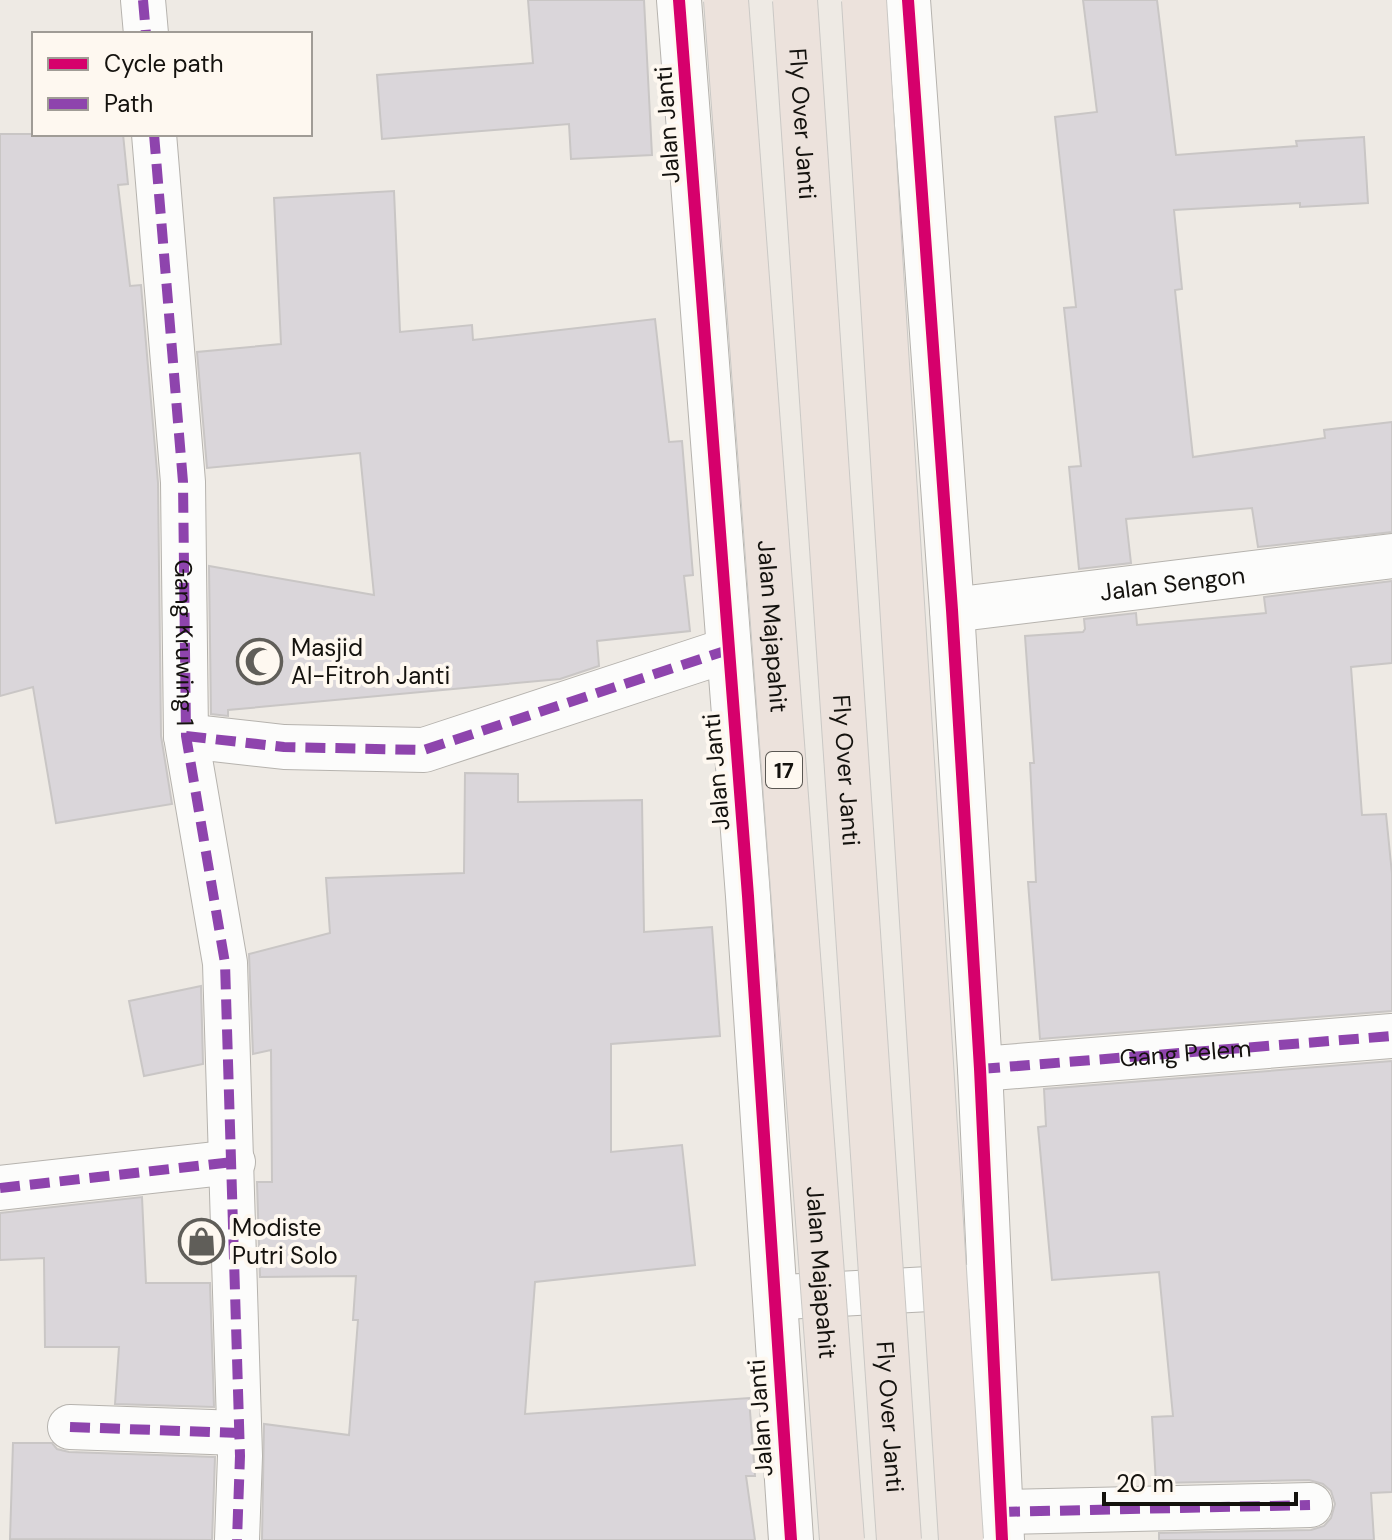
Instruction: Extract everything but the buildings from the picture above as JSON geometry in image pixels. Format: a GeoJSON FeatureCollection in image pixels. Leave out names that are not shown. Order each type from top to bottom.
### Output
{"type":"FeatureCollection","features":[{"type":"Feature","properties":{"kind":"highway","name":"Jalan Majapahit"},"geometry":{"type":"LineString","coordinates":[[726,0],[842,1540]]}},
{"type":"Feature","properties":{"kind":"highway","name":"Fly Over Janti"},"geometry":{"type":"LineString","coordinates":[[795,0],[899,1540]]}},
{"type":"Feature","properties":{"kind":"highway"},"geometry":{"type":"LineString","coordinates":[[864,0],[961,1540]]}},
{"type":"Feature","properties":{"kind":"street"},"geometry":{"type":"LineString","coordinates":[[143,0],[146,32]]}},
{"type":"Feature","properties":{"kind":"street","name":"Jalan Janti"},"geometry":{"type":"LineString","coordinates":[[679,0],[748,896],[791,1540]]}},
{"type":"Feature","properties":{"kind":"street"},"geometry":{"type":"LineString","coordinates":[[908,0],[952,610],[980,1069],[1001,1526],[1310,1505]]}},
{"type":"Feature","properties":{"kind":"street","name":"Gang Kruwing 1"},"geometry":{"type":"LineString","coordinates":[[154,136],[183,482],[186,736],[284,747],[424,750],[728,650]]}},
{"type":"Feature","properties":{"kind":"street","name":"Jalan Sengon"},"geometry":{"type":"LineString","coordinates":[[952,610],[1392,556]]}},
{"type":"Feature","properties":{"kind":"street"},"geometry":{"type":"LineString","coordinates":[[186,736],[225,963],[239,1433],[237,1540]]}},
{"type":"Feature","properties":{"kind":"street","name":"Gang Pelem"},"geometry":{"type":"LineString","coordinates":[[980,1069],[1392,1036]]}},
{"type":"Feature","properties":{"kind":"street"},"geometry":{"type":"LineString","coordinates":[[0,1188],[233,1162]]}},
{"type":"Feature","properties":{"kind":"street"},"geometry":{"type":"LineString","coordinates":[[774,1298],[989,1285]]}},
{"type":"Feature","properties":{"kind":"street"},"geometry":{"type":"LineString","coordinates":[[70,1427],[239,1433]]}},
{"type":"Feature","properties":{"kind":"marked path"},"geometry":{"type":"LineString","coordinates":[[143,0],[146,32]]}},
{"type":"Feature","properties":{"kind":"marked path"},"geometry":{"type":"LineString","coordinates":[[154,136],[183,482],[186,736],[225,963],[240,1456],[237,1540]]}},
{"type":"Feature","properties":{"kind":"marked path"},"geometry":{"type":"LineString","coordinates":[[186,736],[284,747],[424,750],[728,650]]}},
{"type":"Feature","properties":{"kind":"marked path"},"geometry":{"type":"LineString","coordinates":[[980,1069],[1392,1036]]}},
{"type":"Feature","properties":{"kind":"marked path"},"geometry":{"type":"LineString","coordinates":[[0,1188],[233,1162]]}},
{"type":"Feature","properties":{"kind":"marked path"},"geometry":{"type":"LineString","coordinates":[[70,1427],[239,1433]]}},
{"type":"Feature","properties":{"kind":"marked path"},"geometry":{"type":"LineString","coordinates":[[1000,1512],[1310,1505]]}},
{"type":"Feature","properties":{"kind":"cycle path"},"geometry":{"type":"LineString","coordinates":[[679,0],[748,896],[791,1540]]}},
{"type":"Feature","properties":{"kind":"cycle path"},"geometry":{"type":"LineString","coordinates":[[908,0],[952,610],[980,1069],[1002,1540]]}},
{"type":"Feature","properties":{"kind":"place","name":"Masjid Al-Fitroh Janti"},"geometry":{"type":"Point","coordinates":[260,661]}},
{"type":"Feature","properties":{"kind":"place","name":"Modiste Putri Solo"},"geometry":{"type":"Point","coordinates":[201,1241]}}]}
